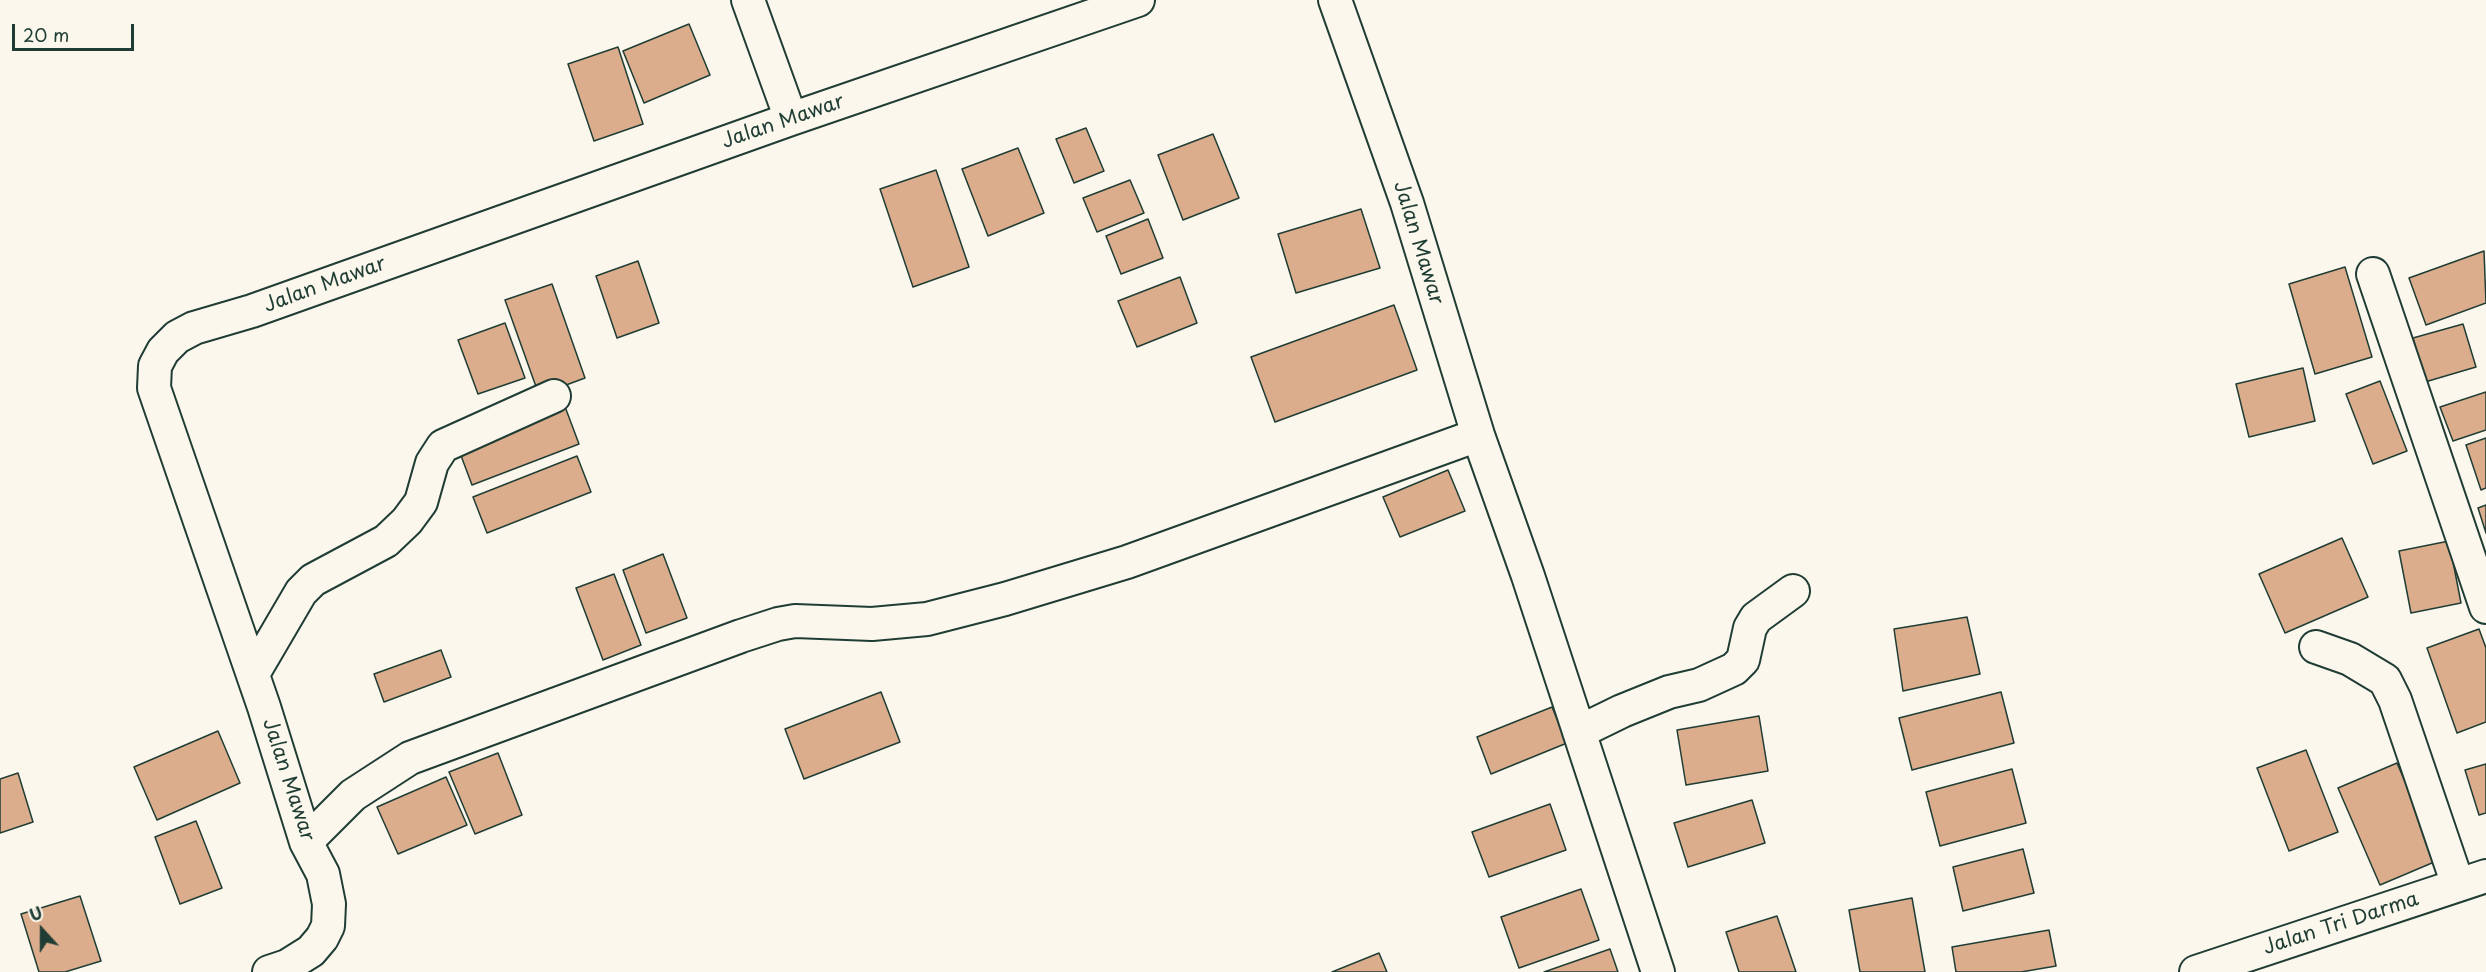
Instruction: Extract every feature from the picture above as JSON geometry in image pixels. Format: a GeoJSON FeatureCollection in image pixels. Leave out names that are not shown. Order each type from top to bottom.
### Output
{"type":"FeatureCollection","features":[{"type":"Feature","properties":{"kind":"street"},"geometry":{"type":"LineString","coordinates":[[748,0],[791,119]]}},
{"type":"Feature","properties":{"kind":"street","name":"Jalan Mawar"},"geometry":{"type":"LineString","coordinates":[[269,972],[288,966],[310,951],[322,938],[328,926],[329,904],[323,874],[306,842],[253,674],[154,388],[155,366],[163,351],[177,337],[194,328],[252,311],[791,119],[1138,0]]}},
{"type":"Feature","properties":{"kind":"street","name":"Jalan Mawar"},"geometry":{"type":"LineString","coordinates":[[1335,0],[1407,202],[1478,435],[1528,576],[1658,972]]}},
{"type":"Feature","properties":{"kind":"street"},"geometry":{"type":"LineString","coordinates":[[2373,274],[2486,607]]}},
{"type":"Feature","properties":{"kind":"street"},"geometry":{"type":"LineString","coordinates":[[253,674],[301,592],[313,580],[386,541],[407,521],[421,502],[432,463],[442,446],[554,396]]}},
{"type":"Feature","properties":{"kind":"street"},"geometry":{"type":"LineString","coordinates":[[306,842],[353,795],[410,758],[741,636],[795,621],[872,624],[927,619],[1005,599],[1127,562],[1478,435]]}},
{"type":"Feature","properties":{"kind":"street"},"geometry":{"type":"LineString","coordinates":[[1578,732],[1669,692],[1699,685],[1734,669],[1743,660],[1750,628],[1756,618],[1793,591]]}},
{"type":"Feature","properties":{"kind":"street"},"geometry":{"type":"LineString","coordinates":[[2316,647],[2350,659],[2385,680],[2472,881]]}},
{"type":"Feature","properties":{"kind":"street","name":"Jalan Tri Darma"},"geometry":{"type":"LineString","coordinates":[[2196,972],[2472,881]]}},
{"type":"Feature","properties":{"kind":"building"},"geometry":{"type":"Polygon","coordinates":[[[689,24],[710,75],[644,103],[623,51],[689,24]]]}},
{"type":"Feature","properties":{"kind":"building"},"geometry":{"type":"Polygon","coordinates":[[[618,47],[643,124],[594,141],[568,64],[618,47]]]}},
{"type":"Feature","properties":{"kind":"building"},"geometry":{"type":"Polygon","coordinates":[[[1086,128],[1104,171],[1074,183],[1056,139],[1086,128]]]}},
{"type":"Feature","properties":{"kind":"building"},"geometry":{"type":"Polygon","coordinates":[[[1213,134],[1239,198],[1183,220],[1158,155],[1213,134]]]}},
{"type":"Feature","properties":{"kind":"building"},"geometry":{"type":"Polygon","coordinates":[[[1018,148],[1044,213],[988,236],[962,169],[1018,148]]]}},
{"type":"Feature","properties":{"kind":"building"},"geometry":{"type":"Polygon","coordinates":[[[936,170],[969,267],[913,287],[880,189],[936,170]]]}},
{"type":"Feature","properties":{"kind":"building"},"geometry":{"type":"Polygon","coordinates":[[[1130,180],[1144,213],[1097,232],[1083,198],[1130,180]]]}},
{"type":"Feature","properties":{"kind":"building"},"geometry":{"type":"Polygon","coordinates":[[[1361,209],[1380,268],[1296,293],[1278,234],[1361,209]]]}},
{"type":"Feature","properties":{"kind":"building"},"geometry":{"type":"Polygon","coordinates":[[[1148,219],[1163,258],[1121,274],[1106,236],[1148,219]]]}},
{"type":"Feature","properties":{"kind":"building"},"geometry":{"type":"Polygon","coordinates":[[[2484,251],[2486,303],[2426,325],[2409,278],[2484,251]]]}},
{"type":"Feature","properties":{"kind":"building"},"geometry":{"type":"Polygon","coordinates":[[[638,261],[659,323],[617,338],[596,276],[638,261]]]}},
{"type":"Feature","properties":{"kind":"building"},"geometry":{"type":"Polygon","coordinates":[[[2345,267],[2372,357],[2315,374],[2289,284],[2345,267]]]}},
{"type":"Feature","properties":{"kind":"building"},"geometry":{"type":"Polygon","coordinates":[[[1180,277],[1197,323],[1137,347],[1118,301],[1180,277]]]}},
{"type":"Feature","properties":{"kind":"building"},"geometry":{"type":"Polygon","coordinates":[[[552,284],[585,378],[539,395],[505,300],[552,284]]]}},
{"type":"Feature","properties":{"kind":"building"},"geometry":{"type":"Polygon","coordinates":[[[1394,305],[1417,370],[1275,422],[1251,357],[1394,305]]]}},
{"type":"Feature","properties":{"kind":"building"},"geometry":{"type":"Polygon","coordinates":[[[505,323],[525,378],[478,394],[458,340],[505,323]]]}},
{"type":"Feature","properties":{"kind":"building"},"geometry":{"type":"Polygon","coordinates":[[[2463,324],[2476,367],[2425,382],[2413,338],[2463,324]]]}},
{"type":"Feature","properties":{"kind":"building"},"geometry":{"type":"Polygon","coordinates":[[[2303,368],[2315,421],[2249,437],[2236,384],[2303,368]]]}},
{"type":"Feature","properties":{"kind":"building"},"geometry":{"type":"Polygon","coordinates":[[[2380,381],[2407,451],[2373,464],[2346,394],[2380,381]]]}},
{"type":"Feature","properties":{"kind":"building"},"geometry":{"type":"Polygon","coordinates":[[[2486,392],[2486,430],[2453,441],[2440,407],[2486,392]]]}},
{"type":"Feature","properties":{"kind":"building"},"geometry":{"type":"Polygon","coordinates":[[[564,404],[579,444],[472,485],[457,445],[564,404]]]}},
{"type":"Feature","properties":{"kind":"building"},"geometry":{"type":"Polygon","coordinates":[[[2486,438],[2486,488],[2481,490],[2466,445],[2486,438]]]}},
{"type":"Feature","properties":{"kind":"building"},"geometry":{"type":"Polygon","coordinates":[[[577,456],[591,492],[487,533],[473,497],[577,456]]]}},
{"type":"Feature","properties":{"kind":"building"},"geometry":{"type":"Polygon","coordinates":[[[1448,470],[1465,511],[1400,537],[1383,497],[1448,470]]]}},
{"type":"Feature","properties":{"kind":"building"},"geometry":{"type":"Polygon","coordinates":[[[2486,505],[2486,533],[2478,508],[2486,505]]]}},
{"type":"Feature","properties":{"kind":"building"},"geometry":{"type":"Polygon","coordinates":[[[2342,538],[2368,597],[2285,633],[2259,574],[2342,538]]]}},
{"type":"Feature","properties":{"kind":"building"},"geometry":{"type":"Polygon","coordinates":[[[2449,541],[2461,603],[2411,613],[2399,551],[2449,541]]]}},
{"type":"Feature","properties":{"kind":"building"},"geometry":{"type":"Polygon","coordinates":[[[663,554],[687,618],[646,633],[623,570],[663,554]]]}},
{"type":"Feature","properties":{"kind":"building"},"geometry":{"type":"Polygon","coordinates":[[[614,574],[641,645],[603,660],[576,588],[614,574]]]}},
{"type":"Feature","properties":{"kind":"building"},"geometry":{"type":"Polygon","coordinates":[[[1967,617],[1980,674],[1903,691],[1894,629],[1967,617]]]}},
{"type":"Feature","properties":{"kind":"building"},"geometry":{"type":"Polygon","coordinates":[[[2479,629],[2486,648],[2486,722],[2457,733],[2427,648],[2479,629]]]}},
{"type":"Feature","properties":{"kind":"building"},"geometry":{"type":"Polygon","coordinates":[[[441,650],[451,677],[384,702],[374,674],[441,650]]]}},
{"type":"Feature","properties":{"kind":"building"},"geometry":{"type":"Polygon","coordinates":[[[881,692],[900,742],[804,779],[785,729],[881,692]]]}},
{"type":"Feature","properties":{"kind":"building"},"geometry":{"type":"Polygon","coordinates":[[[2001,692],[2014,743],[1912,770],[1899,718],[2001,692]]]}},
{"type":"Feature","properties":{"kind":"building"},"geometry":{"type":"Polygon","coordinates":[[[1552,707],[1567,743],[1491,774],[1477,737],[1552,707]]]}},
{"type":"Feature","properties":{"kind":"building"},"geometry":{"type":"Polygon","coordinates":[[[1759,716],[1768,771],[1686,785],[1677,730],[1759,716]]]}},
{"type":"Feature","properties":{"kind":"building"},"geometry":{"type":"Polygon","coordinates":[[[218,731],[240,783],[157,820],[134,767],[218,731]]]}},
{"type":"Feature","properties":{"kind":"building"},"geometry":{"type":"Polygon","coordinates":[[[2306,750],[2338,832],[2289,851],[2257,768],[2306,750]]]}},
{"type":"Feature","properties":{"kind":"building"},"geometry":{"type":"Polygon","coordinates":[[[498,753],[522,815],[475,834],[449,772],[498,753]]]}},
{"type":"Feature","properties":{"kind":"building"},"geometry":{"type":"Polygon","coordinates":[[[2397,763],[2439,860],[2380,885],[2338,788],[2397,763]]]}},
{"type":"Feature","properties":{"kind":"building"},"geometry":{"type":"Polygon","coordinates":[[[2486,764],[2486,813],[2479,815],[2465,770],[2486,764]]]}},
{"type":"Feature","properties":{"kind":"building"},"geometry":{"type":"Polygon","coordinates":[[[2012,769],[2026,823],[1940,846],[1926,792],[2012,769]]]}},
{"type":"Feature","properties":{"kind":"building"},"geometry":{"type":"Polygon","coordinates":[[[18,773],[33,822],[0,833],[0,779],[18,773]]]}},
{"type":"Feature","properties":{"kind":"building"},"geometry":{"type":"Polygon","coordinates":[[[446,777],[467,825],[398,854],[377,807],[446,777]]]}},
{"type":"Feature","properties":{"kind":"building"},"geometry":{"type":"Polygon","coordinates":[[[1752,800],[1765,843],[1688,867],[1674,823],[1752,800]]]}},
{"type":"Feature","properties":{"kind":"building"},"geometry":{"type":"Polygon","coordinates":[[[1550,804],[1566,850],[1489,877],[1472,832],[1550,804]]]}},
{"type":"Feature","properties":{"kind":"building"},"geometry":{"type":"Polygon","coordinates":[[[196,821],[222,888],[180,904],[155,837],[196,821]]]}},
{"type":"Feature","properties":{"kind":"building"},"geometry":{"type":"Polygon","coordinates":[[[2023,849],[2034,893],[1963,911],[1953,867],[2023,849]]]}},
{"type":"Feature","properties":{"kind":"building"},"geometry":{"type":"Polygon","coordinates":[[[1581,889],[1599,940],[1519,968],[1501,917],[1581,889]]]}},
{"type":"Feature","properties":{"kind":"building"},"geometry":{"type":"Polygon","coordinates":[[[80,896],[101,961],[65,972],[39,972],[21,914],[80,896]]]}},
{"type":"Feature","properties":{"kind":"building"},"geometry":{"type":"Polygon","coordinates":[[[1912,898],[1925,972],[1860,972],[1849,910],[1912,898]]]}},
{"type":"Feature","properties":{"kind":"building"},"geometry":{"type":"Polygon","coordinates":[[[1777,916],[1796,972],[1739,972],[1726,932],[1777,916]]]}},
{"type":"Feature","properties":{"kind":"building"},"geometry":{"type":"Polygon","coordinates":[[[2049,930],[2056,966],[2021,972],[1956,972],[1952,947],[2049,930]]]}},
{"type":"Feature","properties":{"kind":"building"},"geometry":{"type":"Polygon","coordinates":[[[1610,949],[1618,972],[1544,972],[1610,949]]]}},
{"type":"Feature","properties":{"kind":"building"},"geometry":{"type":"Polygon","coordinates":[[[1379,953],[1387,972],[1332,972],[1379,953]]]}}]}
